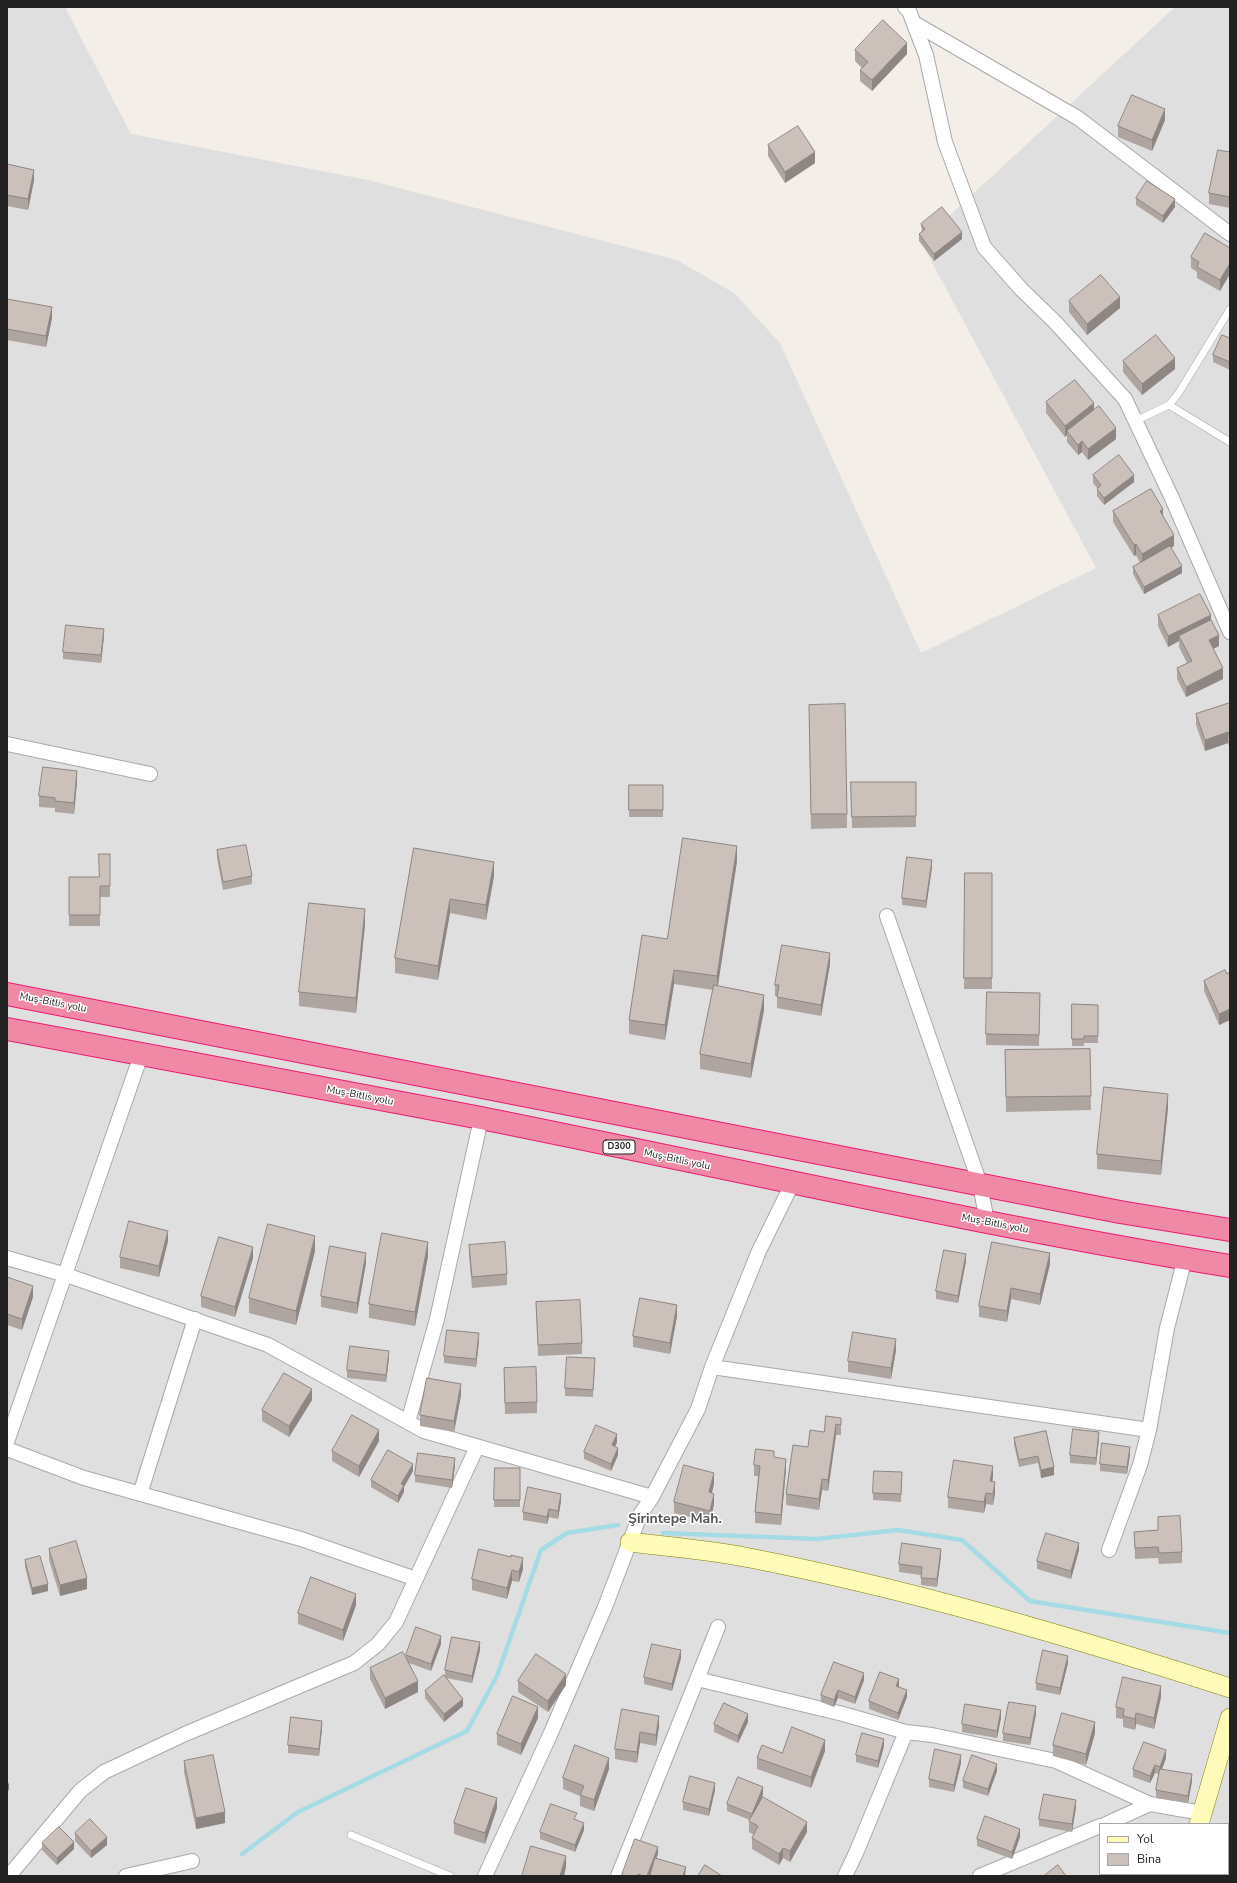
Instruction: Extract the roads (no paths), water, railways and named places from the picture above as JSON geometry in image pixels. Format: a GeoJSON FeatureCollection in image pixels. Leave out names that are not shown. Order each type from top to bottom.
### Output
{"type":"FeatureCollection","features":[{"type":"Feature","properties":{"kind":"highway","name":"Muş-Bitlis yolu"},"geometry":{"type":"LineString","coordinates":[[7,994],[1120,1212],[1230,1230]]}},
{"type":"Feature","properties":{"kind":"highway","name":"Muş-Bitlis yolu"},"geometry":{"type":"LineString","coordinates":[[7,1029],[481,1118],[792,1184],[1094,1243],[1230,1266]]}},
{"type":"Feature","properties":{"kind":"street"},"geometry":{"type":"LineString","coordinates":[[905,7],[909,11],[926,55],[945,142],[984,247],[1021,289],[1055,322],[1125,399],[1171,496],[1230,632]]}},
{"type":"Feature","properties":{"kind":"street"},"geometry":{"type":"LineString","coordinates":[[914,23],[1078,118],[1230,234]]}},
{"type":"Feature","properties":{"kind":"street"},"geometry":{"type":"LineString","coordinates":[[7,744],[150,774]]}},
{"type":"Feature","properties":{"kind":"street"},"geometry":{"type":"LineString","coordinates":[[887,916],[980,1184],[987,1222]]}},
{"type":"Feature","properties":{"kind":"street"},"geometry":{"type":"LineString","coordinates":[[7,1442],[141,1055]]}},
{"type":"Feature","properties":{"kind":"street"},"geometry":{"type":"LineString","coordinates":[[408,1422],[437,1319],[481,1118]]}},
{"type":"Feature","properties":{"kind":"street"},"geometry":{"type":"LineString","coordinates":[[485,1876],[553,1727],[605,1607],[640,1515],[652,1497],[698,1409],[712,1367],[759,1251],[792,1184]]}},
{"type":"Feature","properties":{"kind":"street"},"geometry":{"type":"LineString","coordinates":[[7,1258],[66,1275],[268,1345],[424,1431],[652,1497]]}},
{"type":"Feature","properties":{"kind":"street"},"geometry":{"type":"LineString","coordinates":[[1109,1550],[1140,1466],[1149,1430],[1167,1328],[1185,1258]]}},
{"type":"Feature","properties":{"kind":"street"},"geometry":{"type":"LineString","coordinates":[[140,1494],[195,1320]]}},
{"type":"Feature","properties":{"kind":"street"},"geometry":{"type":"LineString","coordinates":[[712,1367],[1149,1430]]}},
{"type":"Feature","properties":{"kind":"street"},"geometry":{"type":"LineString","coordinates":[[7,1874],[13,1871],[80,1791],[104,1772],[185,1734],[354,1663],[378,1644],[396,1622],[477,1447]]}},
{"type":"Feature","properties":{"kind":"street"},"geometry":{"type":"LineString","coordinates":[[7,1449],[84,1478],[301,1539],[416,1578]]}},
{"type":"Feature","properties":{"kind":"street"},"geometry":{"type":"LineString","coordinates":[[630,1542],[749,1558],[940,1600],[1120,1652],[1230,1688]]}},
{"type":"Feature","properties":{"kind":"street"},"geometry":{"type":"LineString","coordinates":[[618,1876],[718,1627]]}},
{"type":"Feature","properties":{"kind":"street"},"geometry":{"type":"LineString","coordinates":[[697,1679],[843,1714],[906,1732],[932,1735],[1056,1761],[1150,1804],[1200,1819],[1230,1718]]}},
{"type":"Feature","properties":{"kind":"street"},"geometry":{"type":"LineString","coordinates":[[845,1876],[906,1732]]}},
{"type":"Feature","properties":{"kind":"street"},"geometry":{"type":"LineString","coordinates":[[1108,1823],[1150,1804]]}},
{"type":"Feature","properties":{"kind":"street"},"geometry":{"type":"LineString","coordinates":[[980,1876],[1099,1826]]}},
{"type":"Feature","properties":{"kind":"street"},"geometry":{"type":"LineString","coordinates":[[126,1876],[192,1861]]}},
{"type":"Feature","properties":{"kind":"lane"},"geometry":{"type":"LineString","coordinates":[[1135,421],[1169,405],[1178,394],[1230,309]]}},
{"type":"Feature","properties":{"kind":"lane"},"geometry":{"type":"LineString","coordinates":[[1169,405],[1230,442]]}},
{"type":"Feature","properties":{"kind":"lane"},"geometry":{"type":"LineString","coordinates":[[351,1835],[450,1876]]}},
{"type":"Feature","properties":{"kind":"waterway"},"geometry":{"type":"LineString","coordinates":[[242,1854],[298,1812],[467,1731],[497,1676],[541,1550],[567,1533],[618,1525]]}},
{"type":"Feature","properties":{"kind":"waterway"},"geometry":{"type":"LineString","coordinates":[[663,1533],[817,1539],[898,1530],[962,1540],[1030,1601],[1230,1633]]}},
{"type":"Feature","properties":{"kind":"district","name":"Şirintepe Mah."},"geometry":{"type":"Point","coordinates":[675,1520]}}]}
